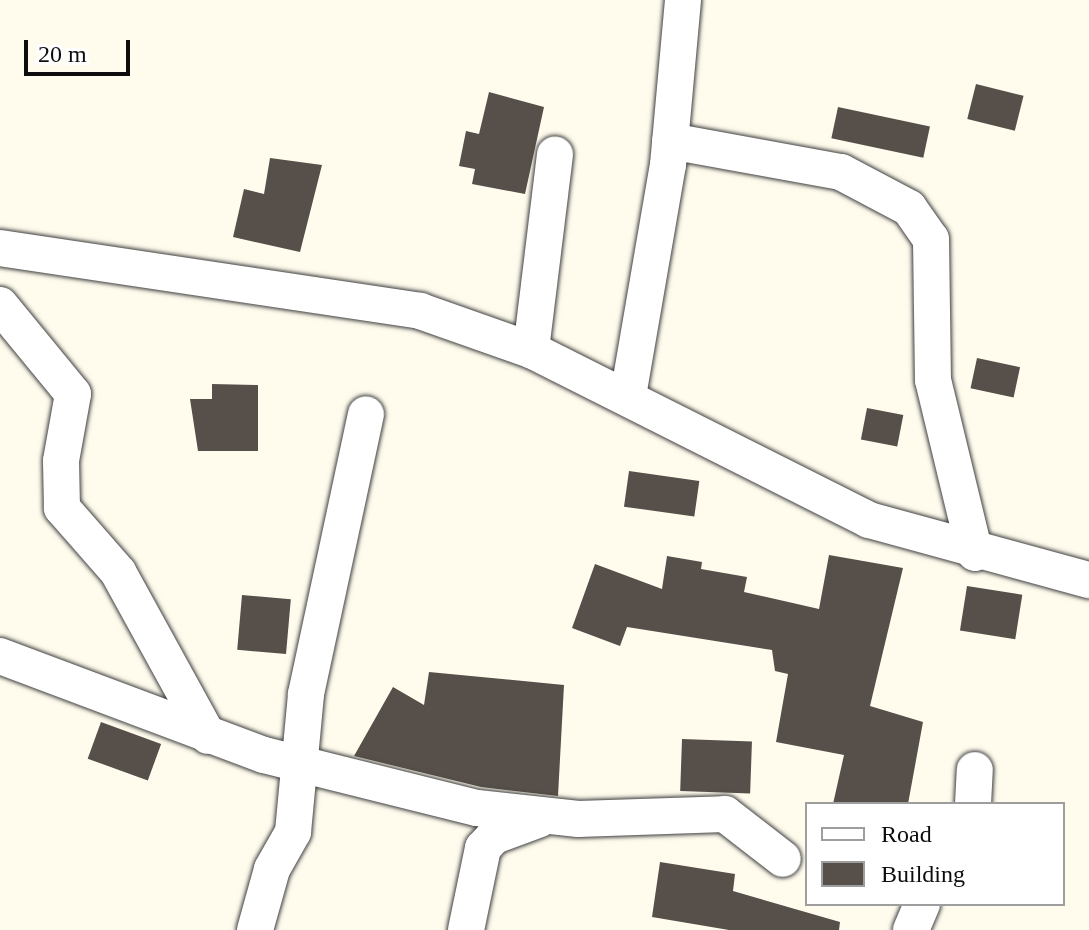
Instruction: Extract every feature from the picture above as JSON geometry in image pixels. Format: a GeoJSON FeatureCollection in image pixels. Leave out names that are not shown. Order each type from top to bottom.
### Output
{"type":"FeatureCollection","features":[{"type":"Feature","properties":{"kind":"street"},"geometry":{"type":"LineString","coordinates":[[628,396],[670,141],[683,0]]}},
{"type":"Feature","properties":{"kind":"street"},"geometry":{"type":"LineString","coordinates":[[670,141],[841,172],[909,208],[931,239],[933,380],[975,553]]}},
{"type":"Feature","properties":{"kind":"street"},"geometry":{"type":"LineString","coordinates":[[531,350],[555,154]]}},
{"type":"Feature","properties":{"kind":"street"},"geometry":{"type":"LineString","coordinates":[[0,248],[361,298],[531,350],[628,396],[812,498],[975,553],[1089,580]]}},
{"type":"Feature","properties":{"kind":"street"},"geometry":{"type":"LineString","coordinates":[[0,305],[73,394],[61,461],[62,508],[118,572],[208,736]]}},
{"type":"Feature","properties":{"kind":"street"},"geometry":{"type":"LineString","coordinates":[[255,930],[272,869],[293,832],[306,694],[331,551],[366,414]]}},
{"type":"Feature","properties":{"kind":"street"},"geometry":{"type":"LineString","coordinates":[[0,656],[91,684],[208,736],[477,808],[549,816],[725,814],[783,859]]}},
{"type":"Feature","properties":{"kind":"street"},"geometry":{"type":"LineString","coordinates":[[466,930],[483,848],[494,836],[549,816]]}},
{"type":"Feature","properties":{"kind":"street"},"geometry":{"type":"LineString","coordinates":[[911,930],[921,906]]}},
{"type":"Feature","properties":{"kind":"building"},"geometry":{"type":"Polygon","coordinates":[[[976,84],[1024,96],[1015,131],[967,119],[976,84]]]}},
{"type":"Feature","properties":{"kind":"building"},"geometry":{"type":"Polygon","coordinates":[[[489,92],[544,107],[525,194],[472,184],[475,169],[459,166],[466,131],[479,134],[489,92]]]}},
{"type":"Feature","properties":{"kind":"building"},"geometry":{"type":"Polygon","coordinates":[[[838,107],[930,127],[923,158],[831,138],[838,107]]]}},
{"type":"Feature","properties":{"kind":"building"},"geometry":{"type":"Polygon","coordinates":[[[270,158],[322,165],[300,252],[233,237],[244,189],[264,194],[270,158]]]}},
{"type":"Feature","properties":{"kind":"building"},"geometry":{"type":"Polygon","coordinates":[[[977,358],[1020,367],[1014,397],[971,388],[977,358]]]}},
{"type":"Feature","properties":{"kind":"building"},"geometry":{"type":"Polygon","coordinates":[[[212,384],[258,385],[258,451],[198,451],[190,399],[212,399],[212,384]]]}},
{"type":"Feature","properties":{"kind":"building"},"geometry":{"type":"Polygon","coordinates":[[[867,408],[903,415],[897,446],[861,439],[867,408]]]}},
{"type":"Feature","properties":{"kind":"building"},"geometry":{"type":"Polygon","coordinates":[[[629,471],[699,481],[694,517],[624,507],[629,471]]]}},
{"type":"Feature","properties":{"kind":"building"},"geometry":{"type":"Polygon","coordinates":[[[829,555],[903,568],[870,706],[923,722],[908,802],[833,802],[844,755],[776,742],[788,674],[775,671],[772,650],[627,627],[620,646],[572,628],[595,564],[662,589],[667,556],[702,562],[701,569],[747,577],[744,592],[819,609],[829,555]]]}},
{"type":"Feature","properties":{"kind":"building"},"geometry":{"type":"Polygon","coordinates":[[[967,586],[1022,595],[1015,639],[960,630],[967,586]]]}},
{"type":"Feature","properties":{"kind":"building"},"geometry":{"type":"Polygon","coordinates":[[[242,595],[291,599],[286,654],[237,650],[242,595]]]}},
{"type":"Feature","properties":{"kind":"building"},"geometry":{"type":"Polygon","coordinates":[[[429,672],[564,685],[558,796],[481,787],[354,756],[393,687],[424,705],[429,672]]]}},
{"type":"Feature","properties":{"kind":"building"},"geometry":{"type":"Polygon","coordinates":[[[101,722],[161,744],[148,781],[88,759],[101,722]]]}},
{"type":"Feature","properties":{"kind":"building"},"geometry":{"type":"Polygon","coordinates":[[[682,739],[752,741],[750,793],[680,791],[682,739]]]}},
{"type":"Feature","properties":{"kind":"building"},"geometry":{"type":"Polygon","coordinates":[[[660,862],[735,874],[733,891],[840,922],[839,930],[729,930],[652,917],[660,862]]]}}]}
